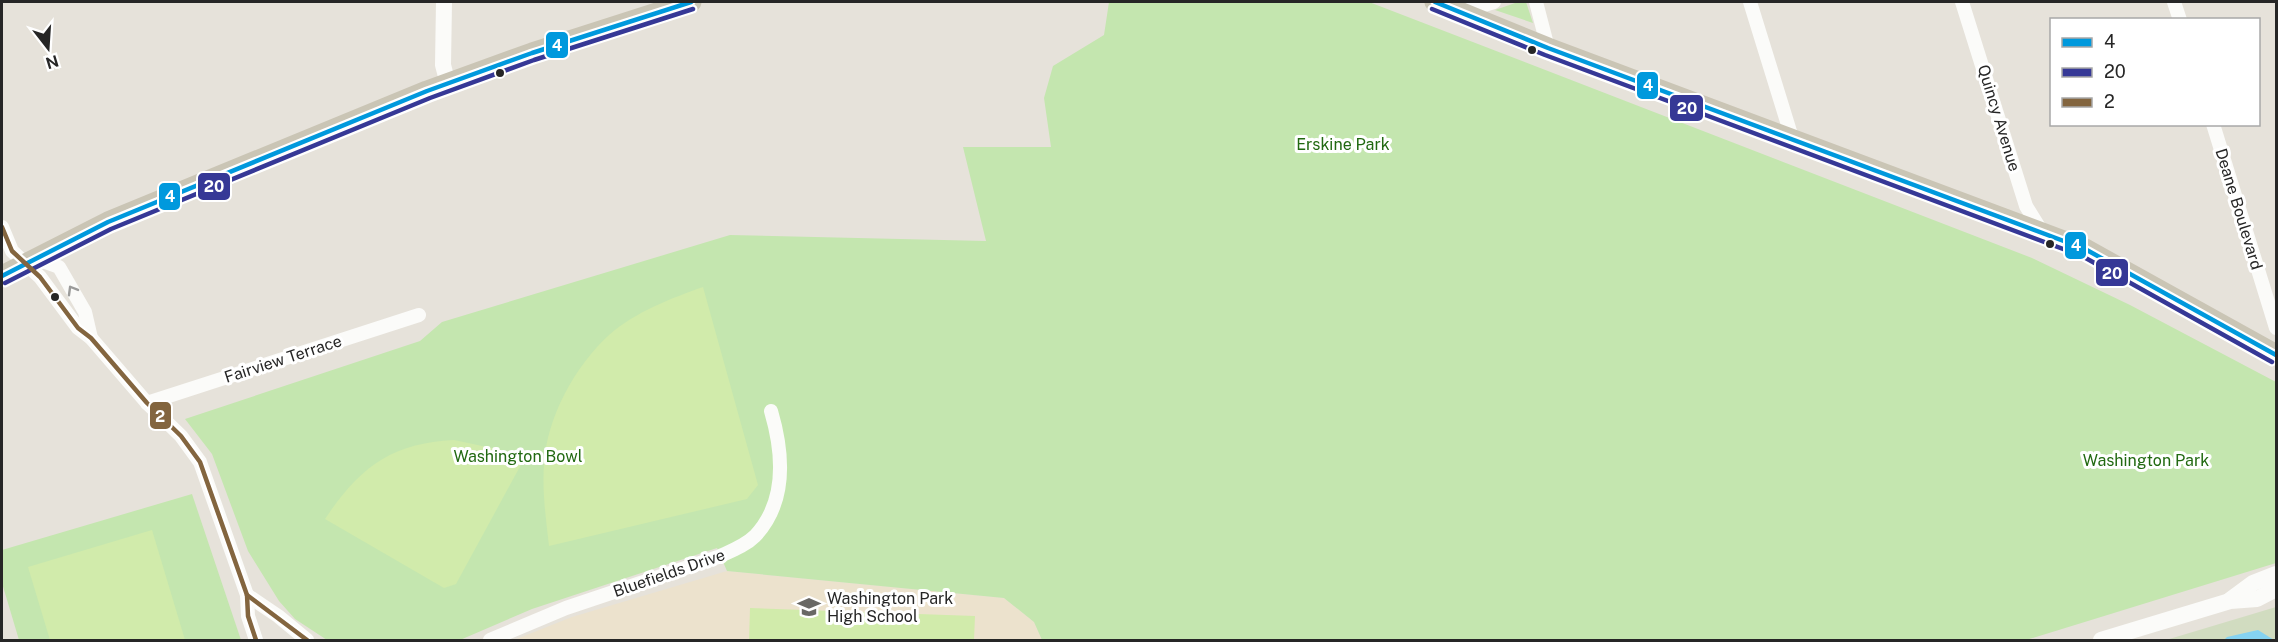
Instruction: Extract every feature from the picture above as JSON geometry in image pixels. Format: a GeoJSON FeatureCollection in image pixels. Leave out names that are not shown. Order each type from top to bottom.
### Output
{"type":"FeatureCollection","features":[{"type":"Feature","properties":{"kind":"main road"},"geometry":{"type":"LineString","coordinates":[[2,276],[24,258],[448,84],[532,53],[691,2]]}},
{"type":"Feature","properties":{"kind":"main road"},"geometry":{"type":"LineString","coordinates":[[1448,4],[1548,48],[2085,249],[2274,346]]}},
{"type":"Feature","properties":{"kind":"street"},"geometry":{"type":"LineString","coordinates":[[444,2],[443,65],[448,84]]}},
{"type":"Feature","properties":{"kind":"street"},"geometry":{"type":"LineString","coordinates":[[1448,4],[1481,6],[1494,2]]}},
{"type":"Feature","properties":{"kind":"street"},"geometry":{"type":"LineString","coordinates":[[1536,2],[1548,48]]}},
{"type":"Feature","properties":{"kind":"street"},"geometry":{"type":"LineString","coordinates":[[1750,2],[1793,141]]}},
{"type":"Feature","properties":{"kind":"street","name":"Quincy Avenue"},"geometry":{"type":"LineString","coordinates":[[1962,2],[2026,206],[2042,232]]}},
{"type":"Feature","properties":{"kind":"street"},"geometry":{"type":"LineString","coordinates":[[2174,2],[2179,18]]}},
{"type":"Feature","properties":{"kind":"street","name":"Deane Boulevard"},"geometry":{"type":"LineString","coordinates":[[2214,126],[2277,328]]}},
{"type":"Feature","properties":{"kind":"street"},"geometry":{"type":"LineString","coordinates":[[2,227],[78,328],[91,338],[147,403],[181,436],[200,462],[247,595],[248,616],[256,640]]}},
{"type":"Feature","properties":{"kind":"street"},"geometry":{"type":"LineString","coordinates":[[24,258],[59,267],[85,312],[91,338]]}},
{"type":"Feature","properties":{"kind":"street","name":"Fairview Terrace"},"geometry":{"type":"LineString","coordinates":[[147,403],[419,315]]}},
{"type":"Feature","properties":{"kind":"street","name":"Bluefields Drive"},"geometry":{"type":"LineString","coordinates":[[490,640],[566,608],[718,557],[740,547],[755,536],[777,493],[782,464],[771,411]]}},
{"type":"Feature","properties":{"kind":"street"},"geometry":{"type":"LineString","coordinates":[[2230,601],[2253,583],[2277,574]]}},
{"type":"Feature","properties":{"kind":"street"},"geometry":{"type":"LineString","coordinates":[[2101,640],[2230,601],[2257,599],[2277,589]]}},
{"type":"Feature","properties":{"kind":"street"},"geometry":{"type":"LineString","coordinates":[[247,595],[278,615],[307,640]]}},
{"type":"Feature","properties":{"kind":"shaded area","name":"Washington Park High School"},"geometry":{"type":"Polygon","coordinates":[[[727,571],[1004,598],[1034,622],[1042,640],[514,640],[572,617],[727,571]]]}},
{"type":"Feature","properties":{"kind":"green space"},"geometry":{"type":"Polygon","coordinates":[[[1109,2],[1369,2],[2032,258],[2130,305],[2276,382],[2276,563],[2026,640],[1042,640],[1034,622],[1004,598],[727,571],[717,548],[532,609],[460,640],[327,640],[295,619],[279,601],[248,551],[212,454],[185,419],[420,341],[442,322],[730,235],[986,241],[963,147],[1051,147],[1044,98],[1053,66],[1104,35],[1109,2]]]}},
{"type":"Feature","properties":{"kind":"green space"},"geometry":{"type":"Polygon","coordinates":[[[1518,2],[1526,2],[1533,23],[1495,10],[1518,2]]]}},
{"type":"Feature","properties":{"kind":"green space"},"geometry":{"type":"Polygon","coordinates":[[[703,287],[758,485],[747,499],[549,546],[544,485],[546,446],[557,411],[574,377],[609,335],[630,319],[654,306],[703,287]]]}},
{"type":"Feature","properties":{"kind":"green space"},"geometry":{"type":"Polygon","coordinates":[[[454,440],[501,450],[523,461],[456,584],[444,588],[325,519],[364,472],[379,462],[412,446],[454,440]]]}},
{"type":"Feature","properties":{"kind":"green space"},"geometry":{"type":"Polygon","coordinates":[[[192,494],[241,640],[19,640],[2,583],[2,550],[192,494]]]}},
{"type":"Feature","properties":{"kind":"green space"},"geometry":{"type":"Polygon","coordinates":[[[152,530],[185,640],[50,640],[28,567],[152,530]]]}},
{"type":"Feature","properties":{"kind":"green space"},"geometry":{"type":"Polygon","coordinates":[[[2276,607],[2276,640],[2166,640],[2276,607]]]}},
{"type":"Feature","properties":{"kind":"green space"},"geometry":{"type":"Polygon","coordinates":[[[750,608],[975,616],[974,640],[749,640],[750,608]]]}},
{"type":"Feature","properties":{"kind":"water"},"geometry":{"type":"Polygon","coordinates":[[[2258,630],[2274,640],[2224,640],[2227,637],[2258,630]]]}},
{"type":"Feature","properties":{"kind":"transit line","name":"4"},"geometry":{"type":"LineString","coordinates":[[2,276],[108,222],[427,91],[532,53],[691,2]]}},
{"type":"Feature","properties":{"kind":"transit line","name":"4"},"geometry":{"type":"LineString","coordinates":[[1435,2],[1548,48],[2085,249],[2276,355]]}},
{"type":"Feature","properties":{"kind":"transit line","name":"20"},"geometry":{"type":"LineString","coordinates":[[5,283],[111,229],[430,98],[534,60],[693,9]]}},
{"type":"Feature","properties":{"kind":"transit line","name":"20"},"geometry":{"type":"LineString","coordinates":[[1432,9],[1545,55],[2082,256],[2272,362]]}},
{"type":"Feature","properties":{"kind":"transit line","name":"2"},"geometry":{"type":"LineString","coordinates":[[2,227],[12,251],[40,277],[78,328],[91,338],[147,403],[181,436],[200,462],[247,595],[248,616],[256,640]]}},
{"type":"Feature","properties":{"kind":"transit line","name":"2"},"geometry":{"type":"LineString","coordinates":[[247,595],[307,640]]}},
{"type":"Feature","properties":{"kind":"place","name":"Washington Park High School"},"geometry":{"type":"Point","coordinates":[809,607]}},
{"type":"Feature","properties":{"kind":"park label","name":"Erskine Park"},"geometry":{"type":"Point","coordinates":[1343,144]}},
{"type":"Feature","properties":{"kind":"park label","name":"Washington Bowl"},"geometry":{"type":"Point","coordinates":[518,456]}},
{"type":"Feature","properties":{"kind":"park label","name":"Washington Park"},"geometry":{"type":"Point","coordinates":[2146,460]}}]}
